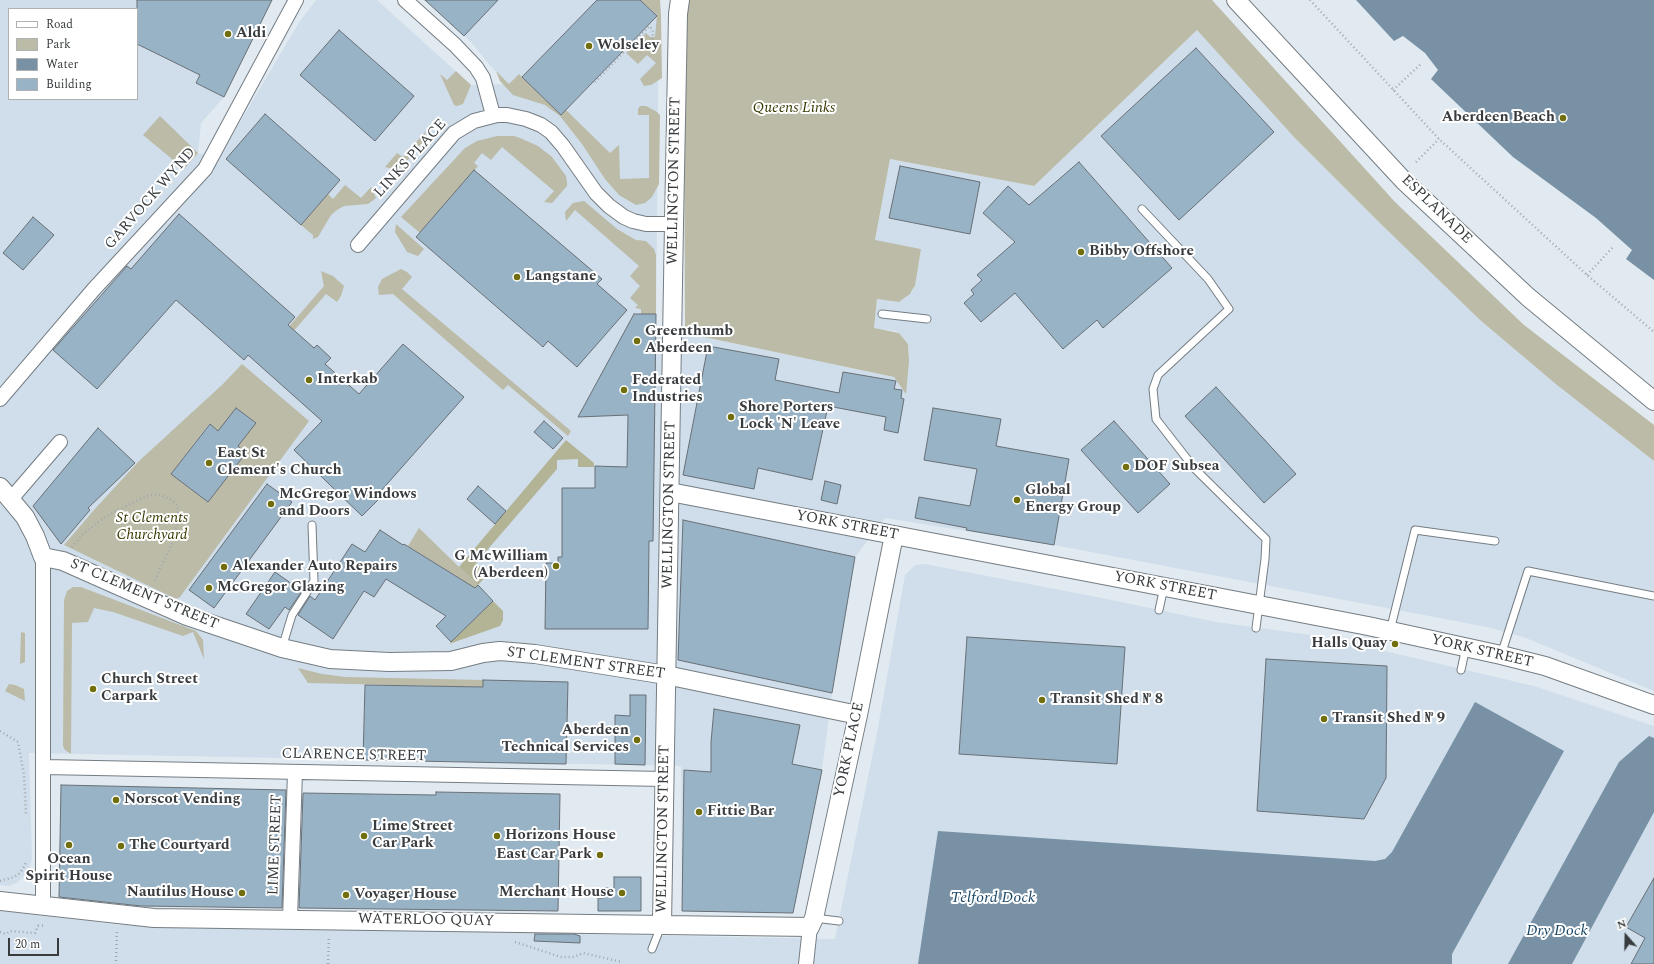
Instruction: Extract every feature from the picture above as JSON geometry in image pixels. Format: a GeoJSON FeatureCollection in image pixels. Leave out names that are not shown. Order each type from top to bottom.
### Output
{"type":"FeatureCollection","features":[{"type":"Feature","properties":{"kind":"street","name":"GARVOCK WYND"},"geometry":{"type":"LineString","coordinates":[[0,399],[94,289],[204,169],[296,0]]}},
{"type":"Feature","properties":{"kind":"street"},"geometry":{"type":"LineString","coordinates":[[405,0],[455,45],[476,67],[483,78],[493,115]]}},
{"type":"Feature","properties":{"kind":"street","name":"ESPLANADE"},"geometry":{"type":"LineString","coordinates":[[1236,0],[1404,181],[1528,297],[1654,401]]}},
{"type":"Feature","properties":{"kind":"street","name":"WELLINGTON STREET"},"geometry":{"type":"LineString","coordinates":[[662,924],[677,5]]}},
{"type":"Feature","properties":{"kind":"street","name":"LINKS PLACE"},"geometry":{"type":"LineString","coordinates":[[358,245],[454,133],[469,123],[493,115],[507,115],[526,119],[541,125],[551,132],[563,146],[596,193],[609,206],[624,217],[646,224],[674,224]]}},
{"type":"Feature","properties":{"kind":"street"},"geometry":{"type":"LineString","coordinates":[[43,906],[43,557],[30,526],[6,493],[60,442]]}},
{"type":"Feature","properties":{"kind":"street","name":"YORK STREET"},"geometry":{"type":"LineString","coordinates":[[670,492],[1259,605],[1466,647],[1546,666],[1654,705]]}},
{"type":"Feature","properties":{"kind":"street","name":"YORK PLACE"},"geometry":{"type":"LineString","coordinates":[[806,964],[812,922],[858,715],[894,535]]}},
{"type":"Feature","properties":{"kind":"street","name":"ST CLEMENT STREET"},"geometry":{"type":"LineString","coordinates":[[43,557],[63,561],[187,616],[282,648],[330,659],[389,662],[451,661],[489,652],[514,651],[666,675],[858,715]]}},
{"type":"Feature","properties":{"kind":"street","name":"CLARENCE STREET"},"geometry":{"type":"LineString","coordinates":[[44,767],[664,779]]}},
{"type":"Feature","properties":{"kind":"street","name":"LIME STREET"},"geometry":{"type":"LineString","coordinates":[[290,919],[295,772]]}},
{"type":"Feature","properties":{"kind":"street","name":"WATERLOO QUAY"},"geometry":{"type":"LineString","coordinates":[[0,901],[154,918],[662,924],[812,922]]}},
{"type":"Feature","properties":{"kind":"lane"},"geometry":{"type":"LineString","coordinates":[[1142,209],[1208,279],[1229,309],[1158,375],[1152,389],[1156,419],[1195,469],[1266,539],[1256,628]]}},
{"type":"Feature","properties":{"kind":"lane"},"geometry":{"type":"LineString","coordinates":[[882,314],[927,319]]}},
{"type":"Feature","properties":{"kind":"lane"},"geometry":{"type":"LineString","coordinates":[[282,648],[292,616],[314,581],[312,524]]}},
{"type":"Feature","properties":{"kind":"lane"},"geometry":{"type":"LineString","coordinates":[[1390,631],[1415,530],[1495,541]]}},
{"type":"Feature","properties":{"kind":"lane"},"geometry":{"type":"LineString","coordinates":[[1501,655],[1528,571],[1654,596]]}},
{"type":"Feature","properties":{"kind":"lane"},"geometry":{"type":"LineString","coordinates":[[1159,610],[1164,587]]}},
{"type":"Feature","properties":{"kind":"lane"},"geometry":{"type":"LineString","coordinates":[[1461,670],[1466,647]]}},
{"type":"Feature","properties":{"kind":"lane"},"geometry":{"type":"LineString","coordinates":[[812,922],[839,921]]}},
{"type":"Feature","properties":{"kind":"lane"},"geometry":{"type":"LineString","coordinates":[[652,949],[662,924]]}},
{"type":"Feature","properties":{"kind":"path"},"geometry":{"type":"LineString","coordinates":[[1310,0],[1439,139],[1587,275],[1654,332]]}},
{"type":"Feature","properties":{"kind":"path"},"geometry":{"type":"LineString","coordinates":[[595,82],[649,26],[653,30],[652,46],[677,46]]}},
{"type":"Feature","properties":{"kind":"path"},"geometry":{"type":"LineString","coordinates":[[1393,90],[1421,64]]}},
{"type":"Feature","properties":{"kind":"path"},"geometry":{"type":"LineString","coordinates":[[1416,162],[1439,139]]}},
{"type":"Feature","properties":{"kind":"path"},"geometry":{"type":"LineString","coordinates":[[1587,275],[1614,246]]}},
{"type":"Feature","properties":{"kind":"path"},"geometry":{"type":"LineString","coordinates":[[63,561],[70,549],[83,534],[105,517],[145,497],[161,495],[177,505],[177,525],[174,539],[146,599]]}},
{"type":"Feature","properties":{"kind":"path"},"geometry":{"type":"LineString","coordinates":[[0,731],[18,742],[24,775],[26,819]]}},
{"type":"Feature","properties":{"kind":"path"},"geometry":{"type":"LineString","coordinates":[[0,881],[14,877],[20,873],[25,865],[27,855]]}},
{"type":"Feature","properties":{"kind":"path"},"geometry":{"type":"LineString","coordinates":[[116,961],[117,928]]}},
{"type":"Feature","properties":{"kind":"path"},"geometry":{"type":"LineString","coordinates":[[328,964],[329,932]]}},
{"type":"Feature","properties":{"kind":"shaded area"},"geometry":{"type":"Polygon","coordinates":[[[0,0],[272,0],[224,97],[201,123],[198,153],[219,157],[300,21],[316,0],[377,0],[471,85],[509,84],[493,69],[471,42],[425,0],[659,0],[656,327],[894,377],[909,354],[908,344],[896,331],[874,329],[877,299],[899,302],[910,294],[915,286],[921,249],[875,241],[890,159],[1034,186],[1197,30],[1293,136],[1480,320],[1557,385],[1654,461],[1654,691],[1526,638],[1487,627],[1054,545],[885,518],[855,557],[832,693],[822,770],[793,913],[682,911],[681,766],[29,753],[32,859],[29,870],[18,882],[9,886],[0,885],[0,0]]]}},
{"type":"Feature","properties":{"kind":"shaded area"},"geometry":{"type":"Polygon","coordinates":[[[925,564],[1107,599],[1216,622],[1311,635],[1355,644],[1534,686],[1654,726],[1654,964],[0,964],[0,911],[122,925],[835,939],[877,733],[905,575],[915,565],[925,564]]]}},
{"type":"Feature","properties":{"kind":"green space"},"geometry":{"type":"Polygon","coordinates":[[[640,0],[660,0],[661,16],[662,78],[651,85],[644,86],[640,79],[656,63],[647,55],[638,64],[626,53],[646,33],[650,37],[655,37],[657,15],[640,0]]]}},
{"type":"Feature","properties":{"kind":"green space","name":"Queens Links"},"geometry":{"type":"Polygon","coordinates":[[[687,0],[1212,0],[1395,202],[1524,325],[1654,425],[1654,461],[1557,385],[1480,320],[1293,136],[1197,30],[1034,186],[890,159],[875,240],[921,249],[915,286],[910,294],[899,302],[877,299],[874,328],[899,333],[908,344],[909,361],[906,394],[894,377],[685,333],[684,89],[687,0]]]}},
{"type":"Feature","properties":{"kind":"green space"},"geometry":{"type":"Polygon","coordinates":[[[456,71],[471,85],[463,104],[457,106],[454,105],[440,74],[447,80],[456,71]]]}},
{"type":"Feature","properties":{"kind":"green space"},"geometry":{"type":"Polygon","coordinates":[[[496,71],[509,84],[519,74],[561,115],[566,110],[610,153],[619,145],[620,179],[649,178],[649,115],[638,115],[638,109],[640,106],[646,106],[657,112],[660,115],[659,184],[652,197],[645,203],[636,205],[619,195],[605,179],[582,144],[560,116],[545,105],[513,95],[500,81],[496,71]]]}},
{"type":"Feature","properties":{"kind":"green space"},"geometry":{"type":"Polygon","coordinates":[[[160,116],[198,153],[184,169],[143,135],[160,116]]]}},
{"type":"Feature","properties":{"kind":"green space"},"geometry":{"type":"Polygon","coordinates":[[[426,131],[423,142],[402,167],[393,169],[385,167],[397,153],[403,157],[426,131]]]}},
{"type":"Feature","properties":{"kind":"green space"},"geometry":{"type":"Polygon","coordinates":[[[497,136],[514,136],[520,138],[538,146],[552,157],[566,176],[567,186],[552,203],[544,202],[554,191],[502,147],[491,160],[482,153],[474,163],[478,166],[420,233],[401,217],[465,148],[477,141],[497,136]]]}},
{"type":"Feature","properties":{"kind":"green space"},"geometry":{"type":"Polygon","coordinates":[[[345,185],[361,198],[371,187],[376,198],[368,204],[344,206],[337,210],[331,215],[318,237],[313,239],[313,235],[301,225],[328,194],[333,199],[345,185]]]}},
{"type":"Feature","properties":{"kind":"green space"},"geometry":{"type":"Polygon","coordinates":[[[584,201],[617,229],[636,240],[646,241],[654,249],[656,255],[656,314],[641,314],[641,309],[635,308],[638,305],[630,298],[640,286],[630,276],[639,266],[575,210],[566,221],[565,212],[573,203],[584,201]]]}},
{"type":"Feature","properties":{"kind":"green space"},"geometry":{"type":"Polygon","coordinates":[[[396,224],[424,249],[418,256],[407,252],[395,232],[396,224]]]}},
{"type":"Feature","properties":{"kind":"green space"},"geometry":{"type":"Polygon","coordinates":[[[401,269],[412,277],[402,289],[571,431],[568,436],[508,385],[503,390],[393,294],[379,295],[378,287],[382,279],[401,269]]]}},
{"type":"Feature","properties":{"kind":"green space"},"geometry":{"type":"Polygon","coordinates":[[[321,271],[333,276],[344,286],[341,296],[337,302],[326,294],[291,334],[286,330],[324,286],[321,271]]]}},
{"type":"Feature","properties":{"kind":"green space","name":"St Clements Churchyard"},"geometry":{"type":"Polygon","coordinates":[[[242,364],[309,421],[180,597],[176,599],[64,545],[139,461],[223,384],[242,364]],[[236,408],[220,432],[209,424],[171,474],[208,502],[246,453],[236,445],[245,437],[256,423],[236,408]]]}},
{"type":"Feature","properties":{"kind":"green space"},"geometry":{"type":"Polygon","coordinates":[[[566,440],[594,463],[594,467],[578,467],[578,459],[557,460],[557,469],[476,563],[488,574],[478,585],[459,567],[566,440]]]}},
{"type":"Feature","properties":{"kind":"green space"},"geometry":{"type":"Polygon","coordinates":[[[419,528],[478,585],[475,588],[408,546],[419,528]]]}},
{"type":"Feature","properties":{"kind":"green space"},"geometry":{"type":"Polygon","coordinates":[[[73,587],[81,587],[196,631],[203,640],[204,659],[193,632],[183,636],[113,612],[94,608],[88,622],[72,623],[71,754],[65,750],[63,746],[64,600],[67,591],[73,587]]]}},
{"type":"Feature","properties":{"kind":"green space"},"geometry":{"type":"Polygon","coordinates":[[[493,601],[503,611],[503,620],[500,626],[449,644],[493,601]]]}},
{"type":"Feature","properties":{"kind":"green space"},"geometry":{"type":"Polygon","coordinates":[[[21,632],[25,633],[25,662],[20,664],[21,632]]]}},
{"type":"Feature","properties":{"kind":"green space"},"geometry":{"type":"Polygon","coordinates":[[[298,668],[322,674],[346,677],[483,680],[483,687],[308,683],[298,668]]]}},
{"type":"Feature","properties":{"kind":"green space"},"geometry":{"type":"Polygon","coordinates":[[[9,684],[24,689],[25,701],[5,691],[9,684]]]}},
{"type":"Feature","properties":{"kind":"water","name":"Aberdeen Beach"},"geometry":{"type":"Polygon","coordinates":[[[1356,0],[1654,0],[1654,280],[1626,259],[1632,250],[1596,218],[1513,157],[1431,79],[1438,70],[1425,53],[1403,36],[1394,41],[1356,0]]]}},
{"type":"Feature","properties":{"kind":"water","name":"Telford Dock"},"geometry":{"type":"Polygon","coordinates":[[[1475,702],[1564,751],[1452,954],[1452,964],[918,964],[938,831],[1375,861],[1385,859],[1392,852],[1475,702]]]}},
{"type":"Feature","properties":{"kind":"water","name":"Dry Dock"},"geometry":{"type":"Polygon","coordinates":[[[1649,736],[1654,738],[1654,812],[1572,964],[1508,964],[1619,762],[1649,736]]]}},
{"type":"Feature","properties":{"kind":"building"},"geometry":{"type":"Polygon","coordinates":[[[137,0],[272,0],[224,97],[196,83],[200,75],[138,44],[137,0]]]}},
{"type":"Feature","properties":{"kind":"building"},"geometry":{"type":"Polygon","coordinates":[[[425,0],[498,0],[464,36],[425,0]]]}},
{"type":"Feature","properties":{"kind":"building","name":"Wolseley"},"geometry":{"type":"Polygon","coordinates":[[[597,0],[640,0],[657,16],[561,115],[522,77],[597,0]]]}},
{"type":"Feature","properties":{"kind":"building"},"geometry":{"type":"Polygon","coordinates":[[[339,30],[414,96],[375,141],[300,75],[339,30]]]}},
{"type":"Feature","properties":{"kind":"building"},"geometry":{"type":"Polygon","coordinates":[[[1196,48],[1274,132],[1179,220],[1101,136],[1196,48]]]}},
{"type":"Feature","properties":{"kind":"building"},"geometry":{"type":"Polygon","coordinates":[[[265,114],[340,180],[301,225],[226,159],[265,114]]]}},
{"type":"Feature","properties":{"kind":"building","name":"Bibby Offshore"},"geometry":{"type":"Polygon","coordinates":[[[1079,162],[1172,268],[1103,328],[1097,320],[1063,349],[1015,293],[981,322],[964,303],[974,294],[971,290],[982,280],[977,275],[1015,242],[983,213],[1008,186],[1029,205],[1079,162]]]}},
{"type":"Feature","properties":{"kind":"building"},"geometry":{"type":"Polygon","coordinates":[[[900,166],[980,182],[970,234],[889,218],[900,166]]]}},
{"type":"Feature","properties":{"kind":"building"},"geometry":{"type":"Polygon","coordinates":[[[474,170],[602,279],[597,284],[627,310],[577,367],[548,341],[543,347],[416,237],[474,170]]]}},
{"type":"Feature","properties":{"kind":"building"},"geometry":{"type":"Polygon","coordinates":[[[179,214],[295,317],[288,325],[314,348],[317,345],[331,358],[325,364],[359,394],[403,344],[464,397],[380,492],[383,495],[362,516],[294,450],[322,421],[248,355],[244,360],[176,300],[97,389],[53,350],[127,266],[131,269],[179,214]]]}},
{"type":"Feature","properties":{"kind":"building"},"geometry":{"type":"Polygon","coordinates":[[[33,217],[54,235],[23,270],[3,253],[33,217]]]}},
{"type":"Feature","properties":{"kind":"building"},"geometry":{"type":"Polygon","coordinates":[[[634,314],[656,314],[653,541],[649,541],[648,629],[545,629],[546,563],[558,563],[558,557],[562,557],[562,488],[595,488],[595,466],[627,467],[628,415],[578,417],[634,314]]]}},
{"type":"Feature","properties":{"kind":"building"},"geometry":{"type":"Polygon","coordinates":[[[708,346],[779,359],[775,380],[839,393],[843,372],[896,381],[894,389],[902,390],[901,398],[904,399],[898,433],[884,430],[886,417],[828,406],[812,480],[758,468],[754,489],[683,475],[708,346]]]}},
{"type":"Feature","properties":{"kind":"building"},"geometry":{"type":"Polygon","coordinates":[[[1216,387],[1296,474],[1264,503],[1185,416],[1216,387]]]}},
{"type":"Feature","properties":{"kind":"building","name":"East St Clement's Church"},"geometry":{"type":"Polygon","coordinates":[[[236,408],[256,423],[238,446],[246,453],[208,502],[171,474],[210,424],[218,431],[236,408]]]}},
{"type":"Feature","properties":{"kind":"building","name":"Global Energy Group"},"geometry":{"type":"Polygon","coordinates":[[[933,408],[1001,419],[996,446],[1069,459],[1054,545],[966,530],[967,528],[915,518],[919,497],[970,506],[977,469],[924,460],[933,408]]]}},
{"type":"Feature","properties":{"kind":"building"},"geometry":{"type":"Polygon","coordinates":[[[544,421],[563,438],[553,449],[534,432],[544,421]]]}},
{"type":"Feature","properties":{"kind":"building","name":"DOF Subsea"},"geometry":{"type":"Polygon","coordinates":[[[1114,421],[1170,484],[1138,513],[1081,450],[1114,421]]]}},
{"type":"Feature","properties":{"kind":"building"},"geometry":{"type":"Polygon","coordinates":[[[98,428],[135,463],[88,508],[90,510],[61,544],[33,506],[98,428]]]}},
{"type":"Feature","properties":{"kind":"building"},"geometry":{"type":"Polygon","coordinates":[[[825,481],[841,485],[837,504],[821,500],[825,481]]]}},
{"type":"Feature","properties":{"kind":"building"},"geometry":{"type":"Polygon","coordinates":[[[267,484],[292,502],[214,608],[189,590],[267,484]]]}},
{"type":"Feature","properties":{"kind":"building"},"geometry":{"type":"Polygon","coordinates":[[[478,486],[506,511],[495,524],[467,499],[478,486]]]}},
{"type":"Feature","properties":{"kind":"building"},"geometry":{"type":"Polygon","coordinates":[[[683,520],[855,557],[832,693],[678,660],[683,520]]]}},
{"type":"Feature","properties":{"kind":"building"},"geometry":{"type":"Polygon","coordinates":[[[380,530],[475,588],[478,585],[493,601],[451,642],[436,626],[446,616],[386,579],[374,597],[364,591],[333,639],[298,615],[310,596],[315,600],[352,544],[365,552],[380,530]]]}},
{"type":"Feature","properties":{"kind":"building"},"geometry":{"type":"Polygon","coordinates":[[[275,572],[302,591],[289,610],[285,607],[269,629],[246,614],[275,572]]]}},
{"type":"Feature","properties":{"kind":"building","name":"Transit Shed № 8"},"geometry":{"type":"Polygon","coordinates":[[[967,637],[1125,647],[1117,764],[959,754],[967,637]]]}},
{"type":"Feature","properties":{"kind":"building","name":"Transit Shed № 9"},"geometry":{"type":"Polygon","coordinates":[[[1266,659],[1387,666],[1386,778],[1364,819],[1257,811],[1266,659]]]}},
{"type":"Feature","properties":{"kind":"building"},"geometry":{"type":"Polygon","coordinates":[[[483,680],[568,682],[566,764],[363,760],[365,685],[483,687],[483,680]]]}},
{"type":"Feature","properties":{"kind":"building","name":"Aberdeen Technical Services"},"geometry":{"type":"Polygon","coordinates":[[[630,695],[646,695],[645,765],[615,764],[615,715],[630,716],[630,695]]]}},
{"type":"Feature","properties":{"kind":"building"},"geometry":{"type":"Polygon","coordinates":[[[714,709],[800,725],[792,764],[822,770],[793,913],[682,911],[684,770],[711,772],[711,742],[714,709]]]}},
{"type":"Feature","properties":{"kind":"building"},"geometry":{"type":"Polygon","coordinates":[[[61,785],[286,790],[282,908],[141,906],[59,897],[61,785]]]}},
{"type":"Feature","properties":{"kind":"building"},"geometry":{"type":"Polygon","coordinates":[[[436,792],[560,794],[558,911],[299,908],[303,793],[436,795],[436,792]]]}},
{"type":"Feature","properties":{"kind":"building","name":"Merchant House"},"geometry":{"type":"Polygon","coordinates":[[[614,877],[641,877],[641,911],[598,911],[598,898],[604,898],[604,888],[614,888],[614,877]]]}},
{"type":"Feature","properties":{"kind":"building"},"geometry":{"type":"Polygon","coordinates":[[[1654,878],[1654,964],[1631,964],[1645,938],[1626,927],[1654,878]]]}},
{"type":"Feature","properties":{"kind":"building"},"geometry":{"type":"Polygon","coordinates":[[[535,934],[574,934],[580,936],[580,943],[534,941],[535,934]]]}},
{"type":"Feature","properties":{"kind":"place","name":"Aldi"},"geometry":{"type":"Point","coordinates":[228,34]}},
{"type":"Feature","properties":{"kind":"place","name":"Wolseley"},"geometry":{"type":"Point","coordinates":[589,46]}},
{"type":"Feature","properties":{"kind":"place","name":"Aberdeen Beach"},"geometry":{"type":"Point","coordinates":[1563,118]}},
{"type":"Feature","properties":{"kind":"place","name":"Bibby Offshore"},"geometry":{"type":"Point","coordinates":[1081,252]}},
{"type":"Feature","properties":{"kind":"place","name":"Langstane"},"geometry":{"type":"Point","coordinates":[517,277]}},
{"type":"Feature","properties":{"kind":"place","name":"Greenthumb Aberdeen"},"geometry":{"type":"Point","coordinates":[637,341]}},
{"type":"Feature","properties":{"kind":"place","name":"Interkab"},"geometry":{"type":"Point","coordinates":[309,380]}},
{"type":"Feature","properties":{"kind":"place","name":"Federated Industries"},"geometry":{"type":"Point","coordinates":[624,390]}},
{"type":"Feature","properties":{"kind":"place","name":"Shore Porters Lock 'N' Leave"},"geometry":{"type":"Point","coordinates":[731,417]}},
{"type":"Feature","properties":{"kind":"place","name":"East St Clement's Church"},"geometry":{"type":"Point","coordinates":[209,463]}},
{"type":"Feature","properties":{"kind":"place","name":"DOF Subsea"},"geometry":{"type":"Point","coordinates":[1126,467]}},
{"type":"Feature","properties":{"kind":"place","name":"Global Energy Group"},"geometry":{"type":"Point","coordinates":[1017,500]}},
{"type":"Feature","properties":{"kind":"place","name":"McGregor Windows and Doors"},"geometry":{"type":"Point","coordinates":[271,504]}},
{"type":"Feature","properties":{"kind":"place","name":"G McWilliam (Aberdeen)"},"geometry":{"type":"Point","coordinates":[556,566]}},
{"type":"Feature","properties":{"kind":"place","name":"Alexander Auto Repairs"},"geometry":{"type":"Point","coordinates":[224,567]}},
{"type":"Feature","properties":{"kind":"place","name":"McGregor Glazing"},"geometry":{"type":"Point","coordinates":[209,588]}},
{"type":"Feature","properties":{"kind":"place","name":"Halls Quay"},"geometry":{"type":"Point","coordinates":[1395,644]}},
{"type":"Feature","properties":{"kind":"place","name":"Church Street Carpark"},"geometry":{"type":"Point","coordinates":[93,689]}},
{"type":"Feature","properties":{"kind":"place","name":"Transit Shed № 8"},"geometry":{"type":"Point","coordinates":[1042,700]}},
{"type":"Feature","properties":{"kind":"place","name":"Transit Shed № 9"},"geometry":{"type":"Point","coordinates":[1324,719]}},
{"type":"Feature","properties":{"kind":"place","name":"Aberdeen Technical Services"},"geometry":{"type":"Point","coordinates":[637,740]}},
{"type":"Feature","properties":{"kind":"place","name":"Norscot Vending"},"geometry":{"type":"Point","coordinates":[116,800]}},
{"type":"Feature","properties":{"kind":"place","name":"Fittie Bar"},"geometry":{"type":"Point","coordinates":[699,812]}},
{"type":"Feature","properties":{"kind":"place","name":"Lime Street Car Park"},"geometry":{"type":"Point","coordinates":[364,836]}},
{"type":"Feature","properties":{"kind":"place","name":"Horizons House"},"geometry":{"type":"Point","coordinates":[497,836]}},
{"type":"Feature","properties":{"kind":"place","name":"Ocean Spirit House"},"geometry":{"type":"Point","coordinates":[69,845]}},
{"type":"Feature","properties":{"kind":"place","name":"The Courtyard"},"geometry":{"type":"Point","coordinates":[121,846]}},
{"type":"Feature","properties":{"kind":"place","name":"East Car Park"},"geometry":{"type":"Point","coordinates":[600,855]}},
{"type":"Feature","properties":{"kind":"place","name":"Nautilus House"},"geometry":{"type":"Point","coordinates":[242,893]}},
{"type":"Feature","properties":{"kind":"place","name":"Merchant House"},"geometry":{"type":"Point","coordinates":[622,893]}},
{"type":"Feature","properties":{"kind":"place","name":"Voyager House"},"geometry":{"type":"Point","coordinates":[346,895]}}]}
